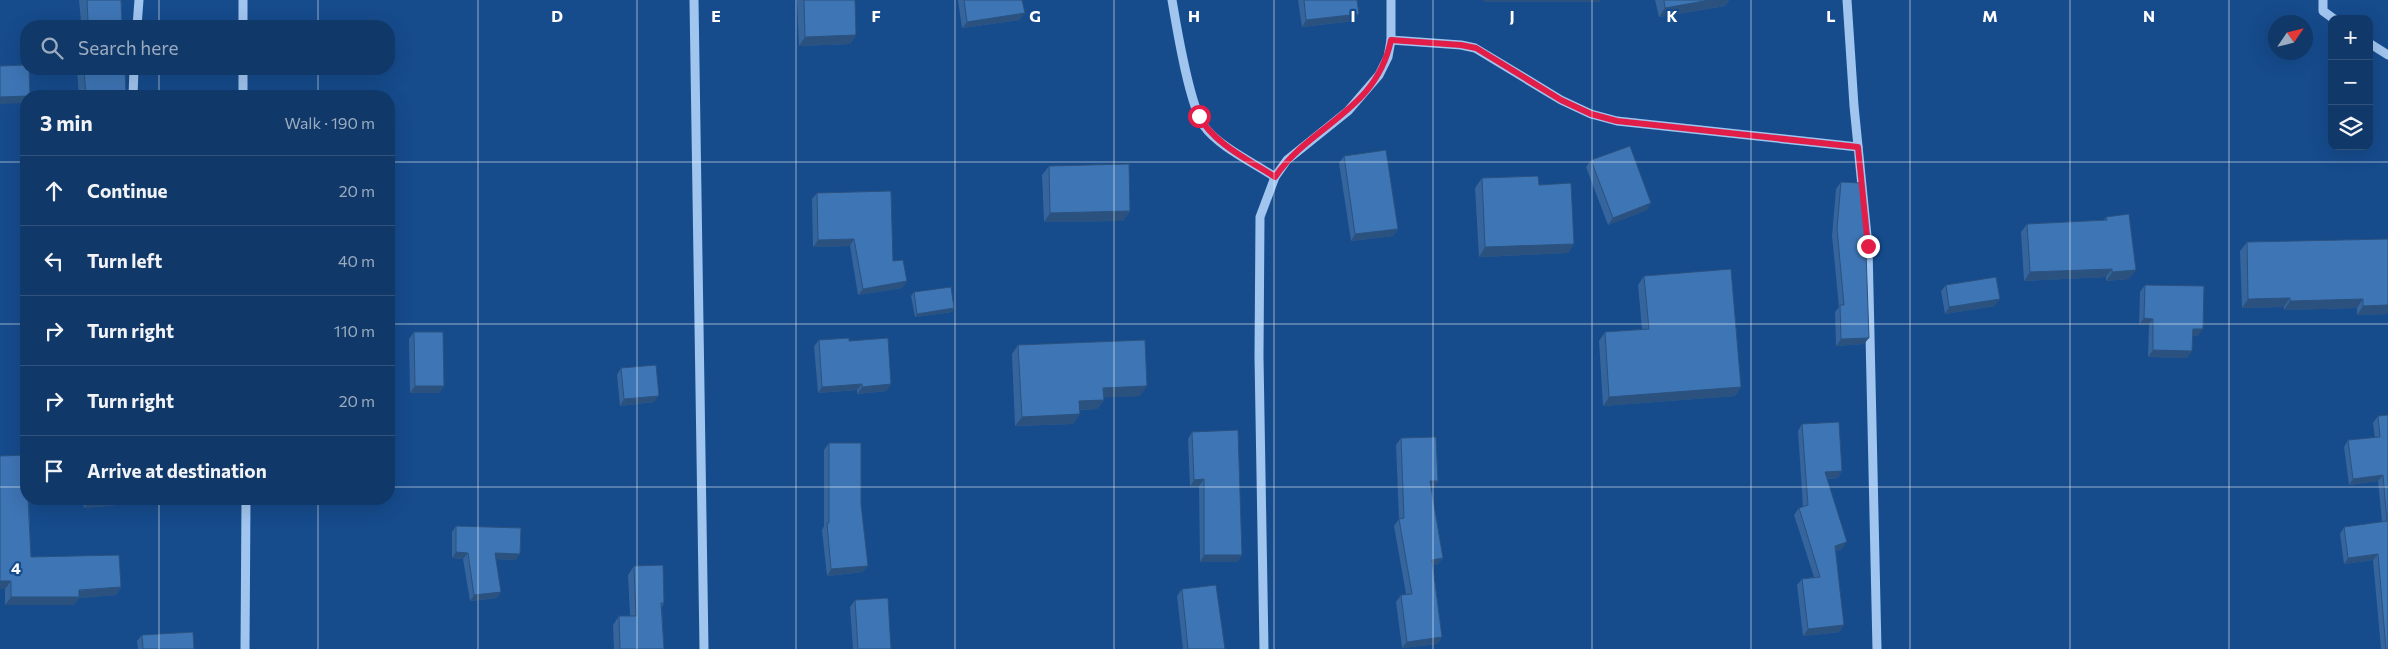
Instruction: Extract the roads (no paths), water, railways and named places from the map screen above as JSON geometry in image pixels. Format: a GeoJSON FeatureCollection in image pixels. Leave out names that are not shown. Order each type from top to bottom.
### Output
{"type":"FeatureCollection","features":[{"type":"Feature","properties":{"kind":"street"},"geometry":{"type":"LineString","coordinates":[[137,20],[139,0]]}},
{"type":"Feature","properties":{"kind":"street"},"geometry":{"type":"LineString","coordinates":[[243,0],[243,20]]}},
{"type":"Feature","properties":{"kind":"street"},"geometry":{"type":"LineString","coordinates":[[694,0],[704,649]]}},
{"type":"Feature","properties":{"kind":"street"},"geometry":{"type":"LineString","coordinates":[[1172,0],[1187,71],[1199,116],[1204,127],[1218,140],[1275,177]]}},
{"type":"Feature","properties":{"kind":"street"},"geometry":{"type":"LineString","coordinates":[[1264,649],[1259,331],[1260,217],[1275,177],[1287,160],[1348,111],[1379,75],[1388,57],[1391,40],[1391,0]]}},
{"type":"Feature","properties":{"kind":"street"},"geometry":{"type":"LineString","coordinates":[[1847,0],[1858,147],[1868,246],[1877,649]]}},
{"type":"Feature","properties":{"kind":"street"},"geometry":{"type":"LineString","coordinates":[[2323,0],[2323,11],[2328,15]]}},
{"type":"Feature","properties":{"kind":"street"},"geometry":{"type":"LineString","coordinates":[[1391,40],[1461,45],[1476,48],[1561,100],[1591,114],[1617,121],[1858,147]]}},
{"type":"Feature","properties":{"kind":"street"},"geometry":{"type":"LineString","coordinates":[[2373,46],[2388,55]]}},
{"type":"Feature","properties":{"kind":"street"},"geometry":{"type":"LineString","coordinates":[[133,90],[134,75]]}},
{"type":"Feature","properties":{"kind":"street"},"geometry":{"type":"LineString","coordinates":[[243,75],[244,90]]}},
{"type":"Feature","properties":{"kind":"street"},"geometry":{"type":"LineString","coordinates":[[245,649],[246,505]]}}]}
